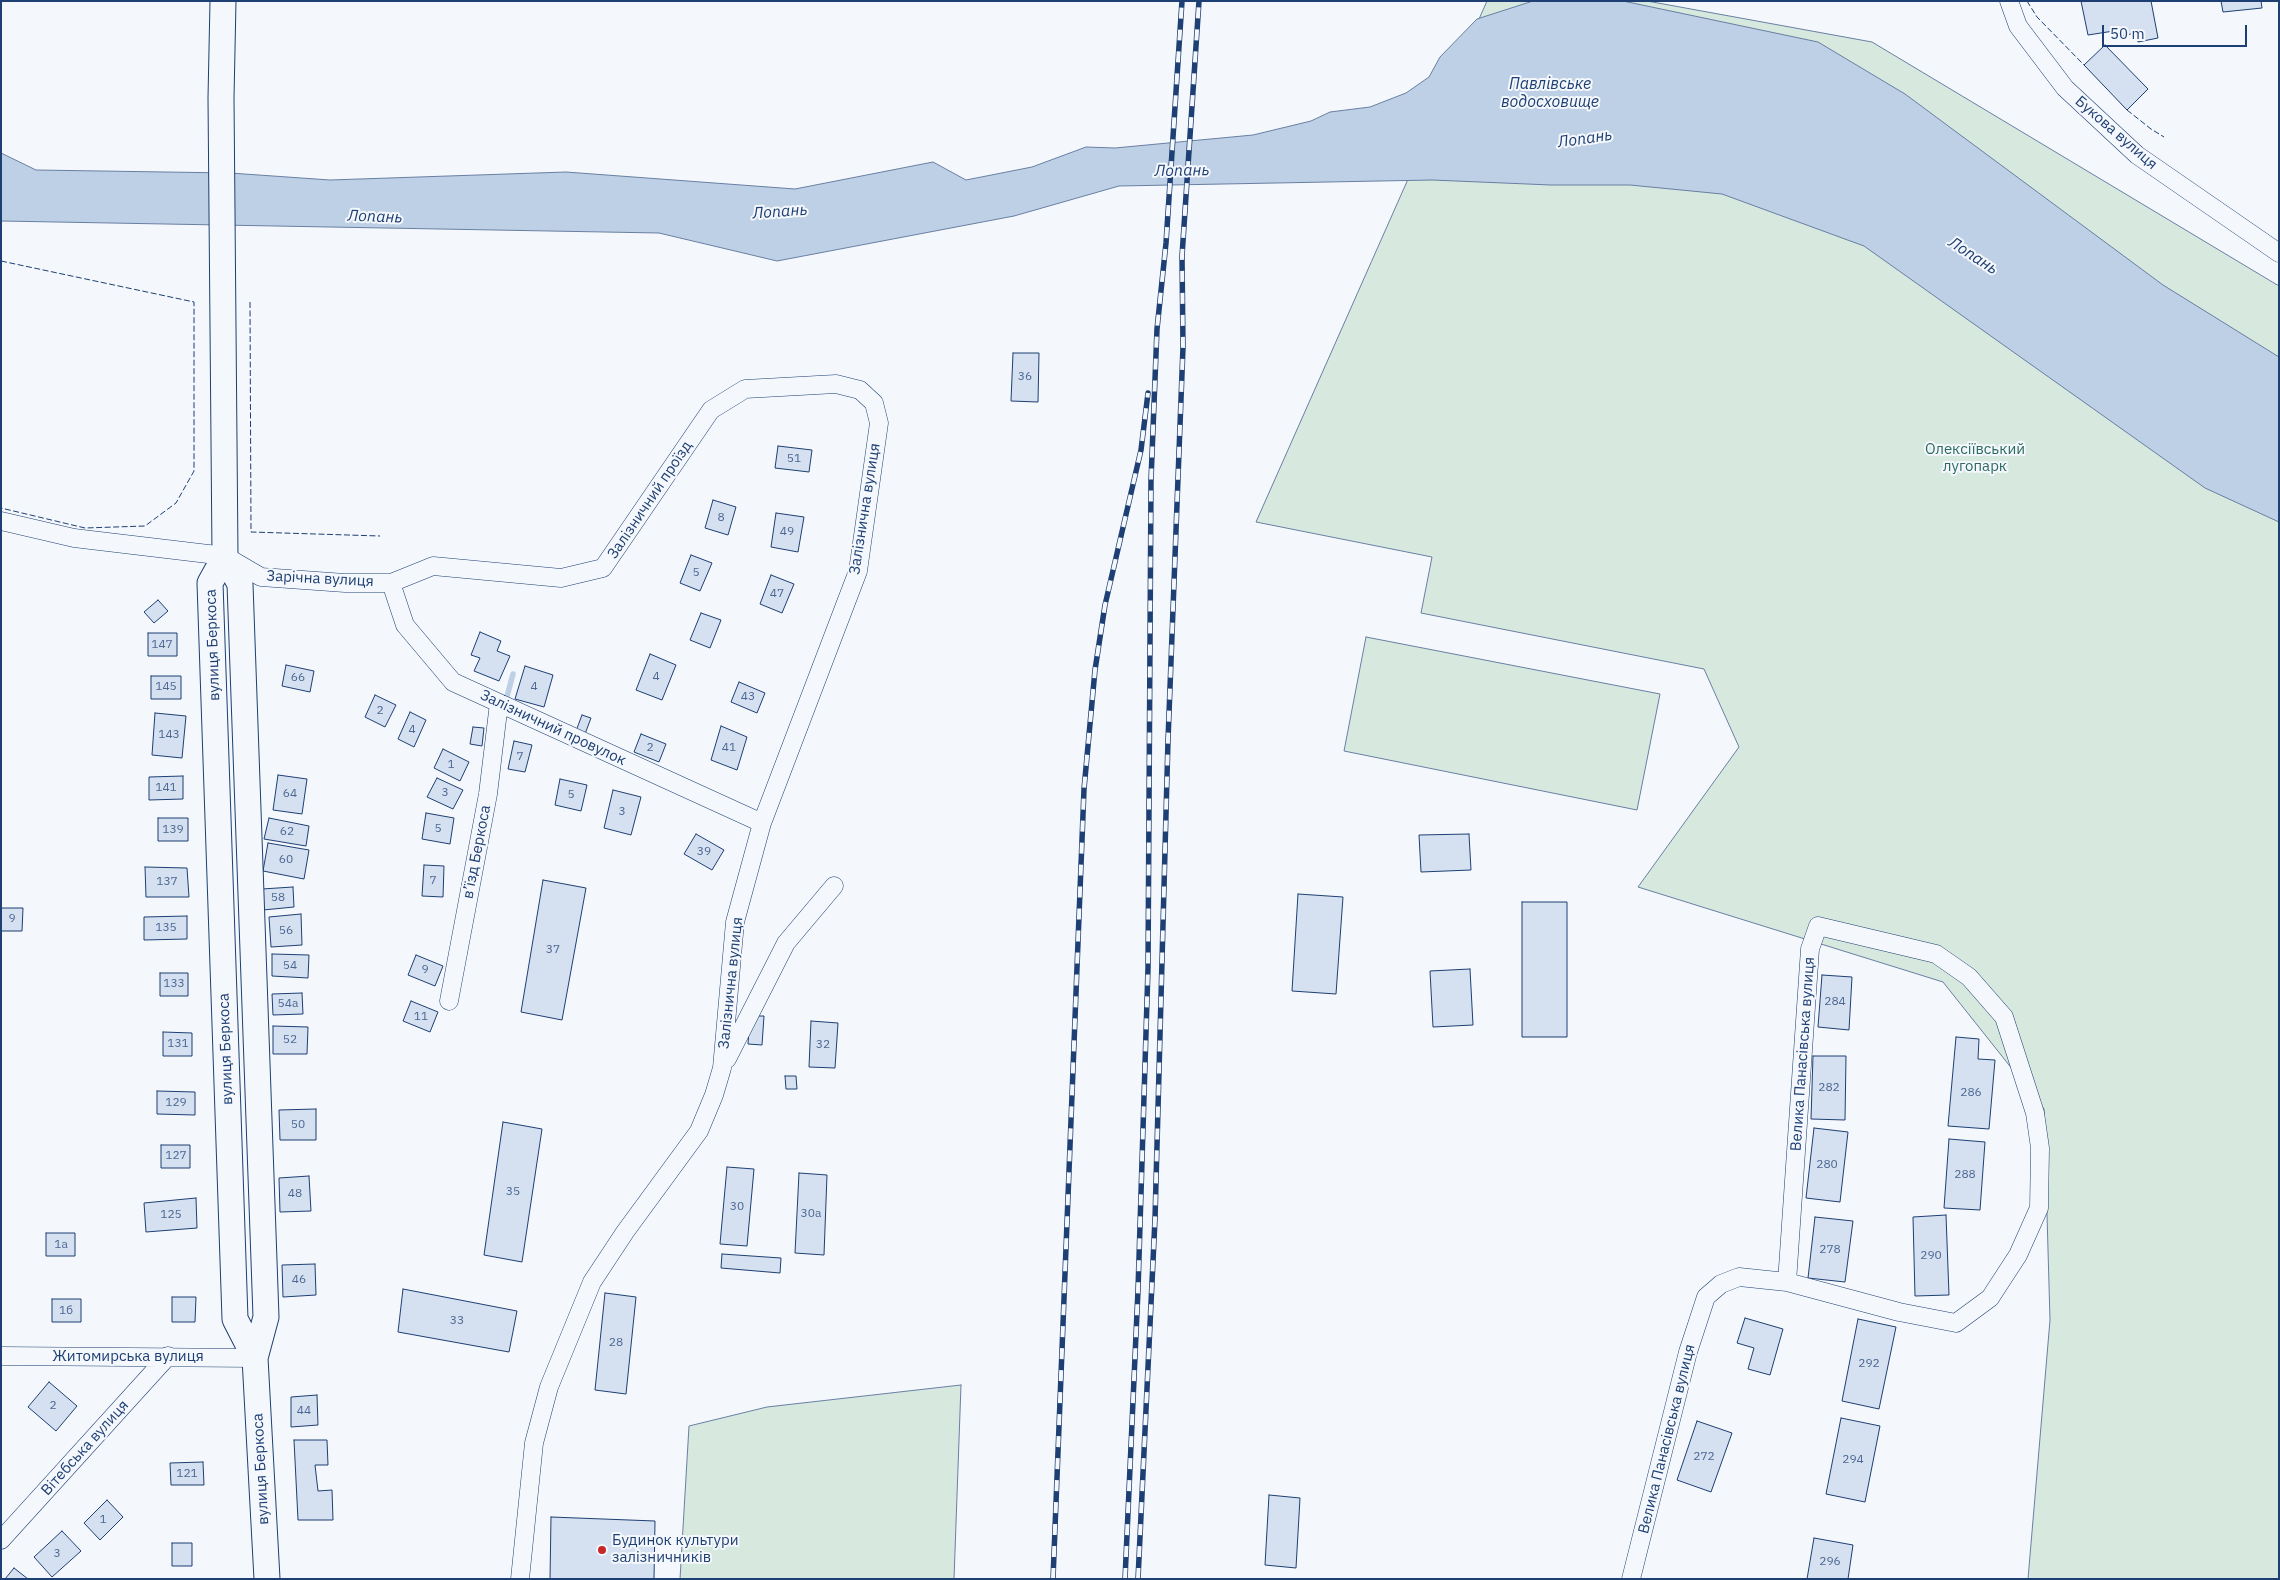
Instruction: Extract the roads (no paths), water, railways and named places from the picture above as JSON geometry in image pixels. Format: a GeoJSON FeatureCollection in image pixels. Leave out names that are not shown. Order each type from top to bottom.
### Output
{"type":"FeatureCollection","features":[{"type":"Feature","properties":{"kind":"street"},"geometry":{"type":"LineString","coordinates":[[1,521],[74,538],[225,556],[221,98],[223,1]]}},
{"type":"Feature","properties":{"kind":"street","name":"Букова вулиця"},"geometry":{"type":"LineString","coordinates":[[2009,1],[2018,26],[2064,88],[2137,155],[2279,254]]}},
{"type":"Feature","properties":{"kind":"street","name":"Залізничний проїзд"},"geometry":{"type":"LineString","coordinates":[[391,583],[433,566],[560,578],[603,568],[710,410],[745,389],[836,384]]}},
{"type":"Feature","properties":{"kind":"street","name":"Залізнична вулиця"},"geometry":{"type":"LineString","coordinates":[[520,1579],[534,1443],[549,1387],[592,1282],[625,1232],[699,1131],[714,1095],[722,1068],[735,922],[762,823],[858,571],[879,423],[874,403],[860,390],[836,384]]}},
{"type":"Feature","properties":{"kind":"street","name":"Зарічна вулиця"},"geometry":{"type":"LineString","coordinates":[[225,556],[261,577],[345,583],[391,583]]}},
{"type":"Feature","properties":{"kind":"street","name":"вулиця Беркоса"},"geometry":{"type":"LineString","coordinates":[[225,556],[210,582],[234,1320],[255,1358],[267,1579]]}},
{"type":"Feature","properties":{"kind":"street","name":"Залізничний провулок"},"geometry":{"type":"LineString","coordinates":[[391,583],[406,625],[453,682],[762,823]]}},
{"type":"Feature","properties":{"kind":"street","name":"в’їзд Беркоса"},"geometry":{"type":"LineString","coordinates":[[449,1001],[504,706]]}},
{"type":"Feature","properties":{"kind":"street"},"geometry":{"type":"LineString","coordinates":[[722,1068],[786,942],[834,886]]}},
{"type":"Feature","properties":{"kind":"street","name":"Велика Панасівська вулиця"},"geometry":{"type":"LineString","coordinates":[[1631,1579],[1688,1352],[1706,1297],[1721,1284],[1739,1277],[1787,1282],[1899,1312],[1956,1323],[1990,1298],[2018,1255],[2038,1208],[2040,1148],[2035,1113],[2004,1017],[1969,977],[1936,954],[1818,926],[1810,948],[1787,1282]]}},
{"type":"Feature","properties":{"kind":"street","name":"Житомирська вулиця"},"geometry":{"type":"LineString","coordinates":[[1,1356],[255,1358]]}},
{"type":"Feature","properties":{"kind":"street","name":"Вітебська вулиця"},"geometry":{"type":"LineString","coordinates":[[1,1540],[168,1356]]}},
{"type":"Feature","properties":{"kind":"water","name":"Павлівське водосховище"},"geometry":{"type":"Polygon","coordinates":[[[1533,1],[1623,1],[1818,42],[1905,94],[2163,285],[2279,357],[2279,522],[2205,488],[1864,246],[1722,194],[1630,185],[1551,185],[1432,180],[1119,186],[1014,216],[777,261],[659,233],[1,221],[1,153],[36,170],[230,173],[330,180],[566,172],[795,189],[933,162],[966,180],[1032,167],[1086,147],[1115,148],[1253,135],[1311,121],[1330,112],[1370,107],[1406,93],[1429,77],[1440,57],[1477,19],[1533,1]]]}},
{"type":"Feature","properties":{"kind":"waterway"},"geometry":{"type":"LineString","coordinates":[[505,704],[513,674]]}},
{"type":"Feature","properties":{"kind":"railway"},"geometry":{"type":"LineString","coordinates":[[1125,1579],[1138,1290],[1148,968],[1151,480],[1157,329],[1166,243],[1182,1]]}},
{"type":"Feature","properties":{"kind":"railway"},"geometry":{"type":"LineString","coordinates":[[1138,1579],[1155,1219],[1168,740],[1183,347],[1182,256],[1199,1]]}},
{"type":"Feature","properties":{"kind":"railway"},"geometry":{"type":"LineString","coordinates":[[1053,1579],[1084,789],[1095,670],[1105,605],[1141,450],[1148,393]]}},
{"type":"Feature","properties":{"kind":"place","name":"Будинок культури залізничників"},"geometry":{"type":"Point","coordinates":[602,1550]}},
{"type":"Feature","properties":{"kind":"water label","name":"Лопань"},"geometry":{"type":"Point","coordinates":[1585,139]}},
{"type":"Feature","properties":{"kind":"water label","name":"Лопань"},"geometry":{"type":"Point","coordinates":[1182,171]}},
{"type":"Feature","properties":{"kind":"water label","name":"Лопань"},"geometry":{"type":"Point","coordinates":[780,212]}},
{"type":"Feature","properties":{"kind":"water label","name":"Лопань"},"geometry":{"type":"Point","coordinates":[375,217]}},
{"type":"Feature","properties":{"kind":"water label","name":"Лопань"},"geometry":{"type":"Point","coordinates":[1973,256]}},
{"type":"Feature","properties":{"kind":"park label","name":"Олексіївський лугопарк"},"geometry":{"type":"Point","coordinates":[1975,458]}}]}
